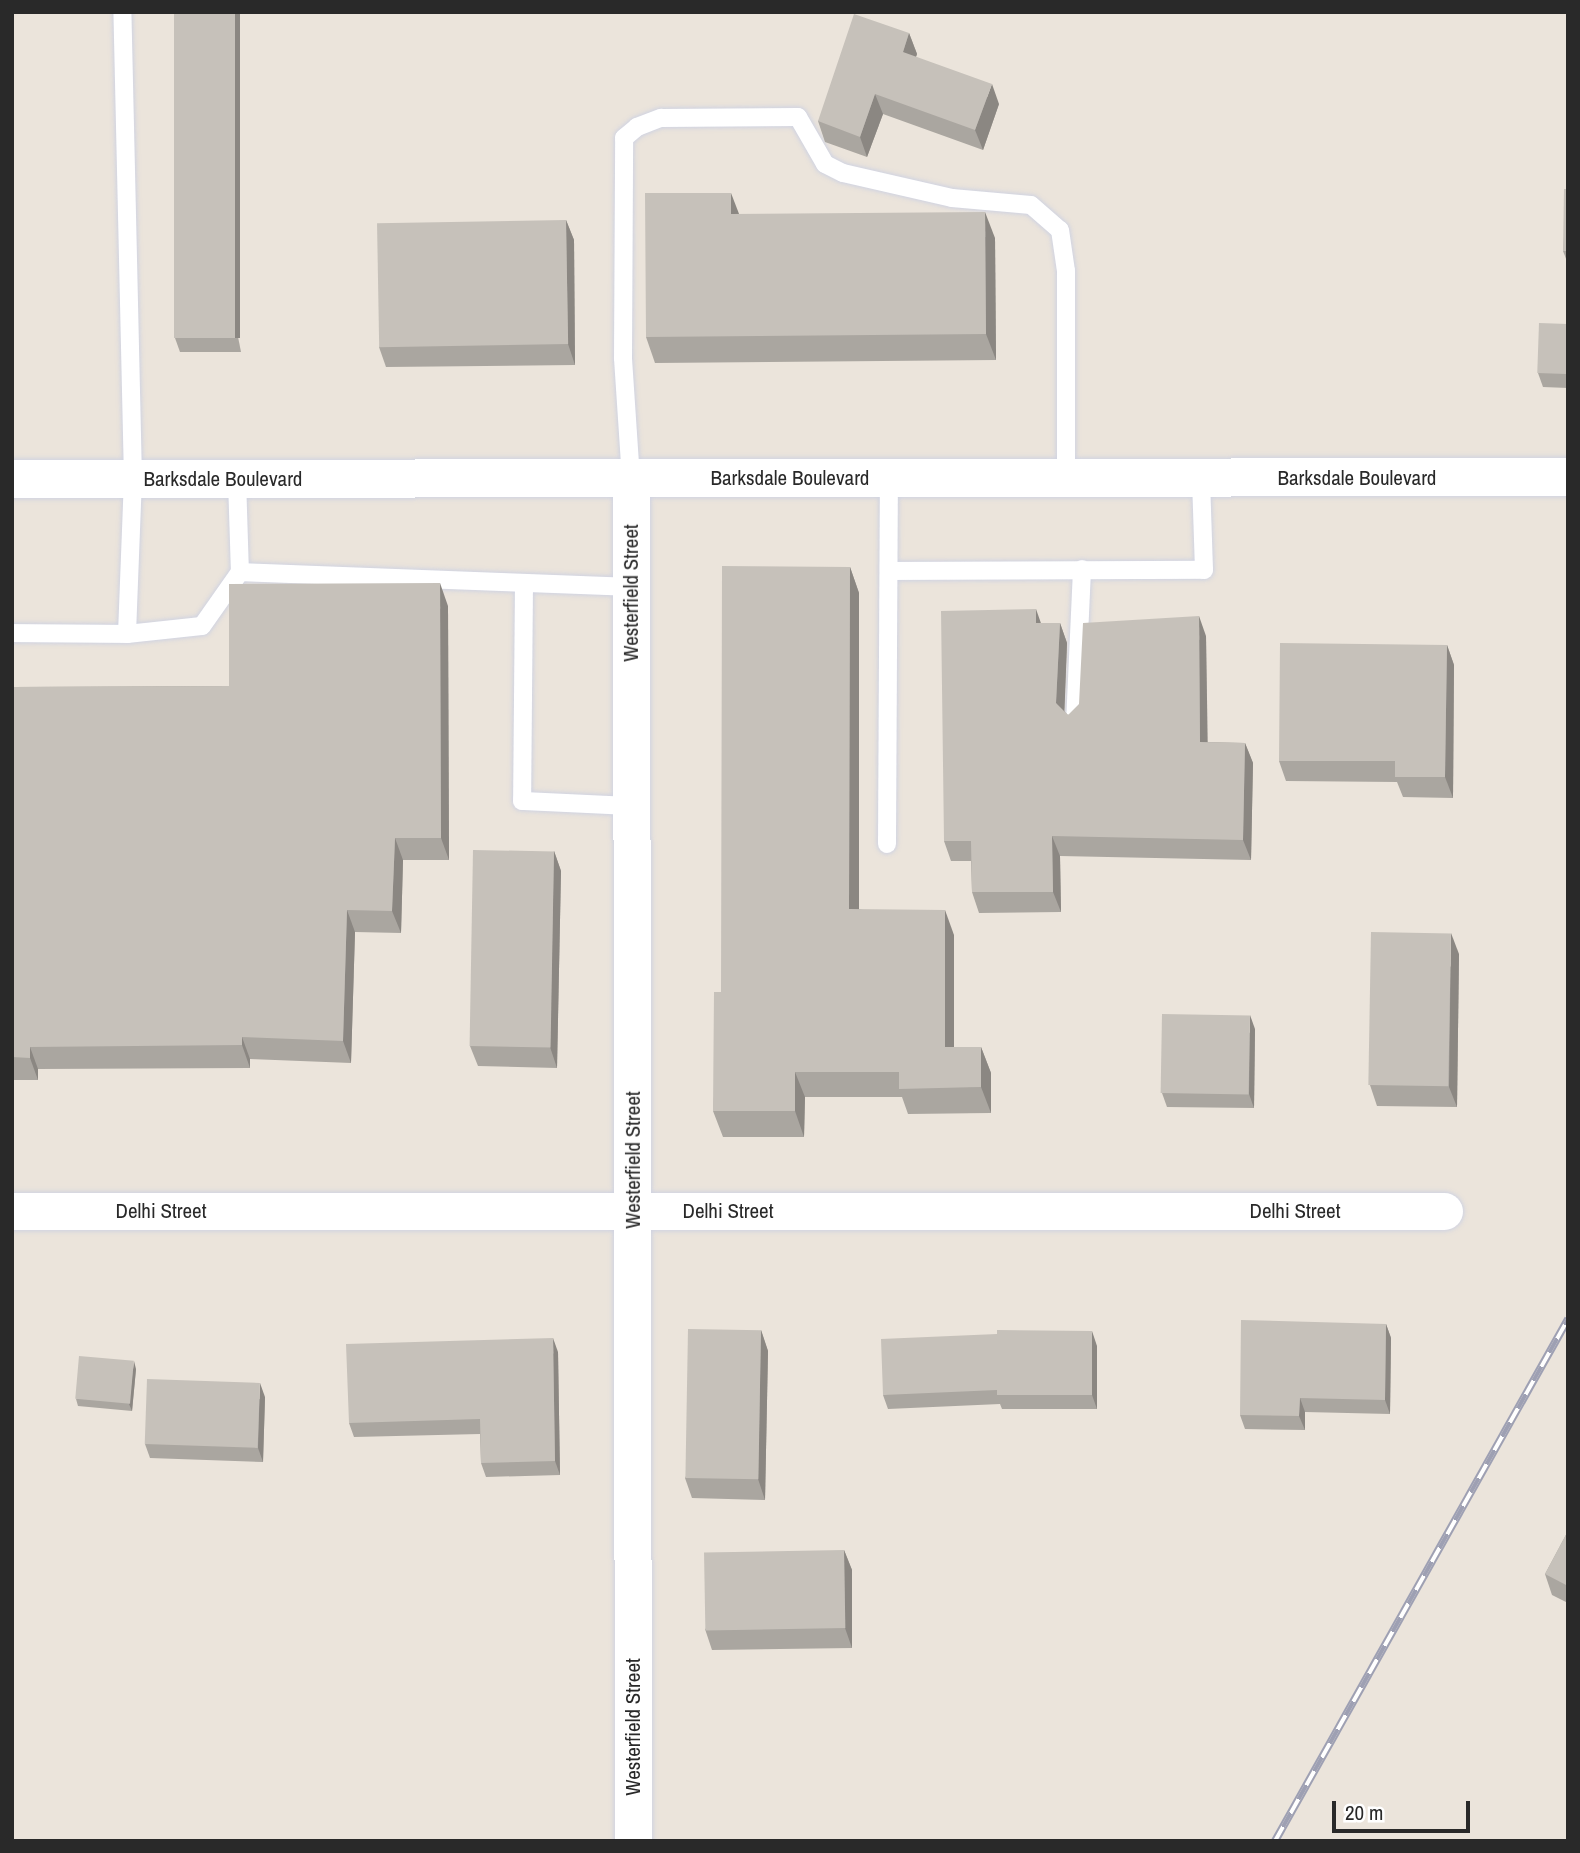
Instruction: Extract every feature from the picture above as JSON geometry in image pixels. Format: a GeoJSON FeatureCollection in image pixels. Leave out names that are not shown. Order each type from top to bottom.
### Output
{"type":"FeatureCollection","features":[{"type":"Feature","properties":{"kind":"main road","name":"Barksdale Boulevard"},"geometry":{"type":"LineString","coordinates":[[12,479],[1568,477]]}},
{"type":"Feature","properties":{"kind":"street","name":"Westerfield Street"},"geometry":{"type":"LineString","coordinates":[[631,479],[633,1841]]}},
{"type":"Feature","properties":{"kind":"street","name":"Delhi Street"},"geometry":{"type":"LineString","coordinates":[[12,1211],[1444,1211]]}},
{"type":"Feature","properties":{"kind":"lane"},"geometry":{"type":"LineString","coordinates":[[122,12],[133,479],[127,634]]}},
{"type":"Feature","properties":{"kind":"lane"},"geometry":{"type":"LineString","coordinates":[[631,479],[623,358],[624,138],[637,127],[661,118],[798,117],[825,164],[842,173],[952,198],[1031,205],[1060,230],[1066,271],[1066,478]]}},
{"type":"Feature","properties":{"kind":"lane"},"geometry":{"type":"LineString","coordinates":[[887,844],[889,478]]}},
{"type":"Feature","properties":{"kind":"lane"},"geometry":{"type":"LineString","coordinates":[[890,571],[1204,570],[1201,478]]}},
{"type":"Feature","properties":{"kind":"lane"},"geometry":{"type":"LineString","coordinates":[[12,633],[127,634],[202,626],[240,572],[237,479]]}},
{"type":"Feature","properties":{"kind":"lane"},"geometry":{"type":"LineString","coordinates":[[1075,724],[1082,569]]}},
{"type":"Feature","properties":{"kind":"lane"},"geometry":{"type":"LineString","coordinates":[[240,572],[631,587]]}},
{"type":"Feature","properties":{"kind":"lane"},"geometry":{"type":"LineString","coordinates":[[524,583],[522,801],[632,806]]}},
{"type":"Feature","properties":{"kind":"building"},"geometry":{"type":"Polygon","coordinates":[[[174,12],[235,12],[235,338],[174,338],[174,12]]]}},
{"type":"Feature","properties":{"kind":"building"},"geometry":{"type":"Polygon","coordinates":[[[854,14],[909,33],[903,52],[992,84],[975,130],[875,94],[860,137],[818,121],[854,14]]]}},
{"type":"Feature","properties":{"kind":"building"},"geometry":{"type":"Polygon","coordinates":[[[1564,189],[1568,189],[1568,251],[1563,251],[1564,189]]]}},
{"type":"Feature","properties":{"kind":"building"},"geometry":{"type":"Polygon","coordinates":[[[645,193],[731,193],[731,214],[985,212],[986,334],[646,337],[645,193]]]}},
{"type":"Feature","properties":{"kind":"building"},"geometry":{"type":"Polygon","coordinates":[[[566,220],[568,344],[379,347],[377,223],[566,220]]]}},
{"type":"Feature","properties":{"kind":"building"},"geometry":{"type":"Polygon","coordinates":[[[1539,323],[1568,324],[1566,374],[1537,373],[1539,323]]]}},
{"type":"Feature","properties":{"kind":"building"},"geometry":{"type":"Polygon","coordinates":[[[722,566],[850,567],[849,909],[945,910],[945,1047],[981,1047],[981,1087],[899,1089],[899,1072],[795,1072],[795,1111],[713,1111],[714,992],[721,992],[722,566]]]}},
{"type":"Feature","properties":{"kind":"building"},"geometry":{"type":"Polygon","coordinates":[[[440,583],[441,838],[395,838],[392,911],[347,910],[343,1041],[242,1037],[242,1045],[30,1047],[30,1058],[12,1057],[12,687],[229,686],[229,584],[440,583]]]}},
{"type":"Feature","properties":{"kind":"building"},"geometry":{"type":"Polygon","coordinates":[[[1036,609],[1036,623],[1060,623],[1056,703],[1068,715],[1079,704],[1083,623],[1199,616],[1200,742],[1245,743],[1243,840],[1052,836],[1053,892],[972,892],[971,841],[944,841],[941,611],[1036,609]]]}},
{"type":"Feature","properties":{"kind":"building"},"geometry":{"type":"Polygon","coordinates":[[[1280,643],[1447,645],[1445,777],[1395,777],[1395,761],[1279,761],[1280,643]]]}},
{"type":"Feature","properties":{"kind":"building"},"geometry":{"type":"Polygon","coordinates":[[[473,850],[554,851],[551,1047],[470,1046],[473,850]]]}},
{"type":"Feature","properties":{"kind":"building"},"geometry":{"type":"Polygon","coordinates":[[[1371,932],[1451,933],[1448,1086],[1368,1085],[1371,932]]]}},
{"type":"Feature","properties":{"kind":"building"},"geometry":{"type":"Polygon","coordinates":[[[1162,1014],[1250,1016],[1249,1095],[1161,1093],[1162,1014]]]}},
{"type":"Feature","properties":{"kind":"building"},"geometry":{"type":"Polygon","coordinates":[[[1241,1320],[1386,1324],[1385,1400],[1300,1398],[1299,1416],[1240,1415],[1241,1320]]]}},
{"type":"Feature","properties":{"kind":"building"},"geometry":{"type":"Polygon","coordinates":[[[688,1329],[761,1330],[758,1479],[685,1478],[688,1329]]]}},
{"type":"Feature","properties":{"kind":"building"},"geometry":{"type":"Polygon","coordinates":[[[997,1330],[1092,1331],[1092,1395],[997,1395],[997,1390],[883,1395],[881,1339],[997,1334],[997,1330]]]}},
{"type":"Feature","properties":{"kind":"building"},"geometry":{"type":"Polygon","coordinates":[[[553,1338],[555,1461],[481,1463],[480,1419],[349,1423],[346,1344],[553,1338]]]}},
{"type":"Feature","properties":{"kind":"building"},"geometry":{"type":"Polygon","coordinates":[[[79,1356],[134,1361],[130,1404],[75,1399],[79,1356]]]}},
{"type":"Feature","properties":{"kind":"building"},"geometry":{"type":"Polygon","coordinates":[[[147,1379],[260,1383],[258,1448],[145,1444],[147,1379]]]}},
{"type":"Feature","properties":{"kind":"building"},"geometry":{"type":"Polygon","coordinates":[[[1568,1531],[1568,1586],[1545,1574],[1568,1531]]]}},
{"type":"Feature","properties":{"kind":"building"},"geometry":{"type":"Polygon","coordinates":[[[844,1550],[845,1628],[705,1630],[704,1552],[844,1550]]]}},
{"type":"Feature","properties":{"kind":"railway"},"geometry":{"type":"LineString","coordinates":[[1275,1841],[1568,1319]]}}]}
